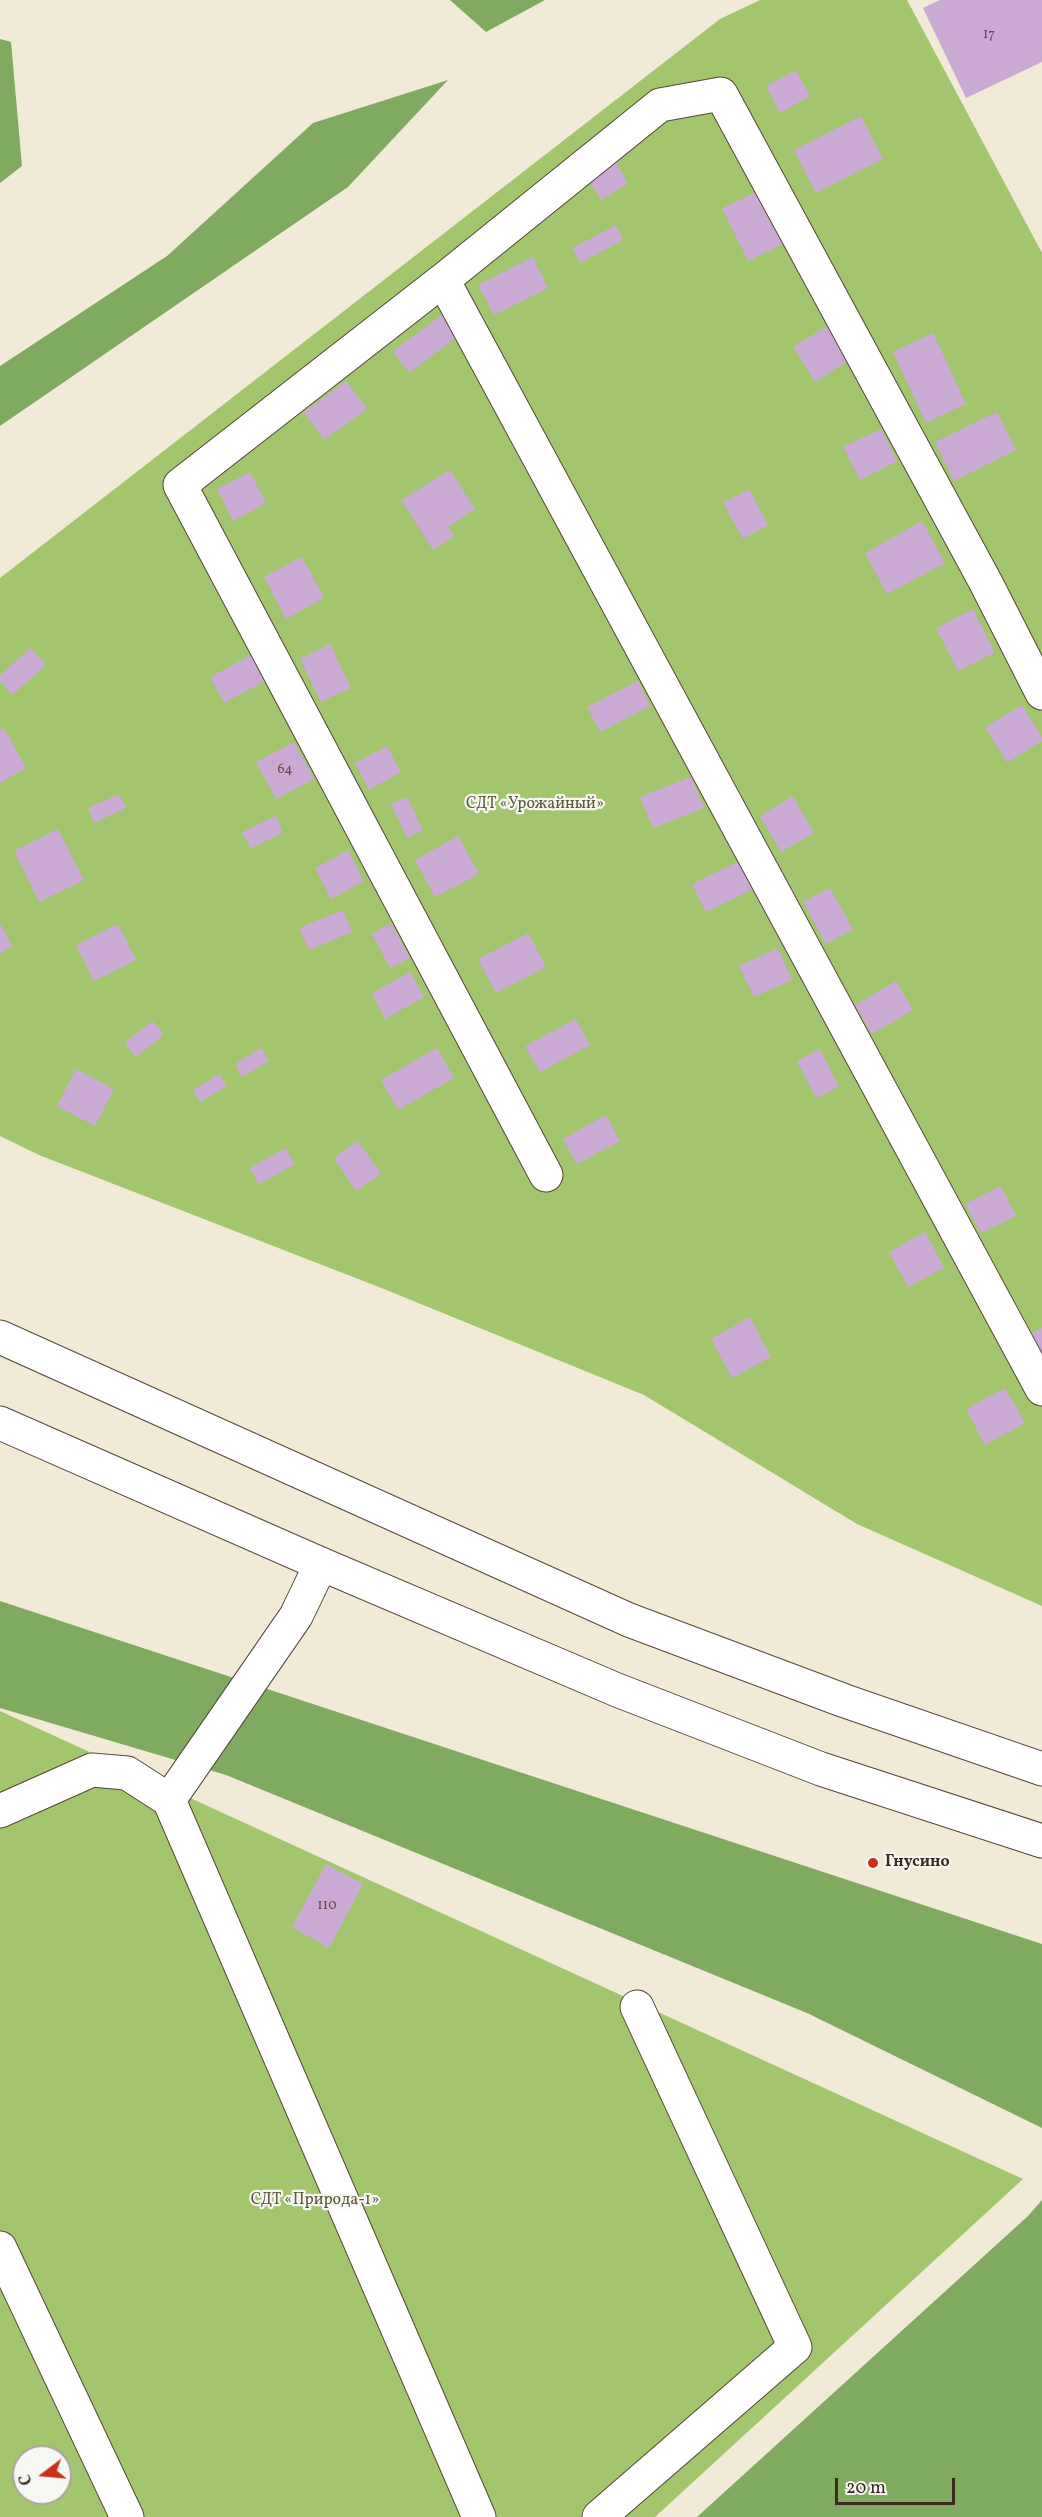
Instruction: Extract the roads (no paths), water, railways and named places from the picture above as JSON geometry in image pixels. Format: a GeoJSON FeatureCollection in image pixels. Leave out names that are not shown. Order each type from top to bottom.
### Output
{"type":"FeatureCollection","features":[{"type":"Feature","properties":{"kind":"main road"},"geometry":{"type":"LineString","coordinates":[[546,1175],[180,485],[443,280],[660,105],[720,94],[981,572],[1042,693]]}},
{"type":"Feature","properties":{"kind":"main road"},"geometry":{"type":"LineString","coordinates":[[443,280],[1042,1389]]}},
{"type":"Feature","properties":{"kind":"main road"},"geometry":{"type":"LineString","coordinates":[[0,1336],[629,1620],[845,1701],[1042,1769]]}},
{"type":"Feature","properties":{"kind":"main road"},"geometry":{"type":"LineString","coordinates":[[0,1423],[321,1564],[617,1690],[811,1764],[1042,1841]]}},
{"type":"Feature","properties":{"kind":"main road"},"geometry":{"type":"LineString","coordinates":[[169,1800],[296,1616],[321,1564]]}},
{"type":"Feature","properties":{"kind":"main road"},"geometry":{"type":"LineString","coordinates":[[0,1811],[92,1770],[127,1773],[169,1800],[479,2517]]}},
{"type":"Feature","properties":{"kind":"main road"},"geometry":{"type":"LineString","coordinates":[[599,2517],[795,2347],[637,2007]]}},
{"type":"Feature","properties":{"kind":"main road"},"geometry":{"type":"LineString","coordinates":[[0,2248],[127,2517]]}},
{"type":"Feature","properties":{"kind":"place","name":"Гнусино"},"geometry":{"type":"Point","coordinates":[873,1863]}},
{"type":"Feature","properties":{"kind":"park label","name":"СДТ «Урожайный»"},"geometry":{"type":"Point","coordinates":[535,805]}},
{"type":"Feature","properties":{"kind":"park label","name":"СДТ «Природа-1»"},"geometry":{"type":"Point","coordinates":[315,2201]}}]}
